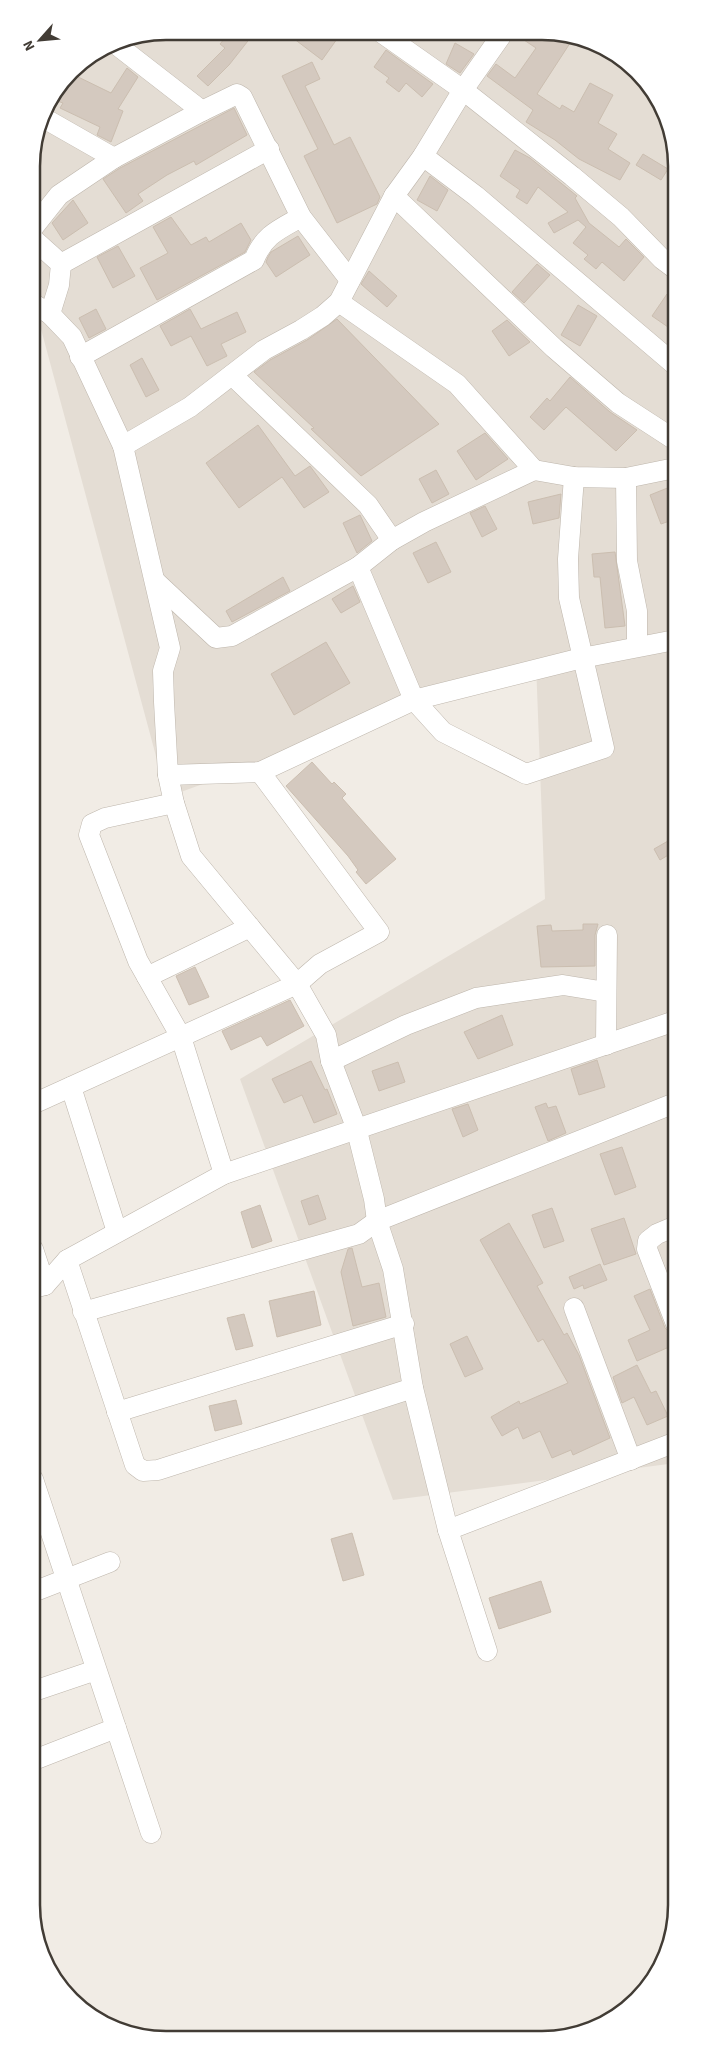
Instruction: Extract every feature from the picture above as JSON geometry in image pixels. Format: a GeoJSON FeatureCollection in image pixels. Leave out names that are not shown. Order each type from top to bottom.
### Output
{"type":"FeatureCollection","features":[{"type":"Feature","properties":{"kind":"street"},"geometry":{"type":"LineString","coordinates":[[392,40],[463,90],[621,217],[668,264]]}},
{"type":"Feature","properties":{"kind":"street"},"geometry":{"type":"LineString","coordinates":[[123,446],[190,408],[264,350],[323,316],[339,302],[394,196],[423,156],[463,90],[499,40]]}},
{"type":"Feature","properties":{"kind":"street"},"geometry":{"type":"LineString","coordinates":[[122,49],[202,111]]}},
{"type":"Feature","properties":{"kind":"street"},"geometry":{"type":"LineString","coordinates":[[40,218],[58,194],[114,158],[237,94],[242,97],[269,148],[301,217],[350,280]]}},
{"type":"Feature","properties":{"kind":"street"},"geometry":{"type":"LineString","coordinates":[[49,121],[114,158]]}},
{"type":"Feature","properties":{"kind":"street"},"geometry":{"type":"LineString","coordinates":[[61,264],[269,148]]}},
{"type":"Feature","properties":{"kind":"street"},"geometry":{"type":"LineString","coordinates":[[423,156],[476,196],[668,359]]}},
{"type":"Feature","properties":{"kind":"street"},"geometry":{"type":"LineString","coordinates":[[394,196],[554,348],[618,403],[668,436]]}},
{"type":"Feature","properties":{"kind":"street"},"geometry":{"type":"LineString","coordinates":[[80,358],[254,260],[260,245],[275,231],[301,217]]}},
{"type":"Feature","properties":{"kind":"street"},"geometry":{"type":"LineString","coordinates":[[40,245],[61,264]]}},
{"type":"Feature","properties":{"kind":"street"},"geometry":{"type":"LineString","coordinates":[[50,314],[59,285],[61,264]]}},
{"type":"Feature","properties":{"kind":"street"},"geometry":{"type":"LineString","coordinates":[[339,302],[457,384],[534,470]]}},
{"type":"Feature","properties":{"kind":"street"},"geometry":{"type":"LineString","coordinates":[[40,308],[50,314],[72,337],[80,358],[123,446],[170,648],[164,671],[168,775],[174,803],[191,856],[297,984],[326,1035],[331,1061],[356,1127],[374,1199],[377,1222],[393,1269],[404,1324],[413,1388],[448,1530],[487,1651]]}},
{"type":"Feature","properties":{"kind":"street"},"geometry":{"type":"LineString","coordinates":[[232,375],[368,505],[392,540]]}},
{"type":"Feature","properties":{"kind":"street"},"geometry":{"type":"LineString","coordinates":[[156,582],[216,638],[232,636],[358,567],[392,540],[424,522],[534,470],[574,477],[626,478],[668,469]]}},
{"type":"Feature","properties":{"kind":"street"},"geometry":{"type":"LineString","coordinates":[[358,567],[414,700],[443,732],[526,774],[604,748],[569,598],[568,559],[574,477]]}},
{"type":"Feature","properties":{"kind":"street"},"geometry":{"type":"LineString","coordinates":[[626,478],[627,561],[637,611],[637,646]]}},
{"type":"Feature","properties":{"kind":"street"},"geometry":{"type":"LineString","coordinates":[[168,775],[260,772],[414,700],[582,658],[668,641]]}},
{"type":"Feature","properties":{"kind":"street"},"geometry":{"type":"LineString","coordinates":[[40,1101],[297,984],[320,964],[380,932],[260,772]]}},
{"type":"Feature","properties":{"kind":"street"},"geometry":{"type":"LineString","coordinates":[[174,803],[105,818],[92,824],[88,835],[138,961],[181,1037],[224,1174]]}},
{"type":"Feature","properties":{"kind":"street"},"geometry":{"type":"LineString","coordinates":[[147,977],[250,927]]}},
{"type":"Feature","properties":{"kind":"street"},"geometry":{"type":"LineString","coordinates":[[606,1045],[607,935]]}},
{"type":"Feature","properties":{"kind":"street"},"geometry":{"type":"LineString","coordinates":[[331,1061],[406,1025],[476,998],[563,985],[606,992]]}},
{"type":"Feature","properties":{"kind":"street"},"geometry":{"type":"LineString","coordinates":[[40,1285],[67,1260],[224,1174],[356,1127],[668,1023]]}},
{"type":"Feature","properties":{"kind":"street"},"geometry":{"type":"LineString","coordinates":[[71,1087],[117,1232]]}},
{"type":"Feature","properties":{"kind":"street"},"geometry":{"type":"LineString","coordinates":[[83,1312],[359,1234],[377,1222],[668,1105]]}},
{"type":"Feature","properties":{"kind":"street"},"geometry":{"type":"LineString","coordinates":[[668,1229],[657,1234],[648,1241],[647,1249],[668,1303]]}},
{"type":"Feature","properties":{"kind":"street"},"geometry":{"type":"LineString","coordinates":[[67,1260],[135,1465],[143,1471],[150,1471],[413,1388]]}},
{"type":"Feature","properties":{"kind":"street"},"geometry":{"type":"LineString","coordinates":[[574,1308],[631,1460]]}},
{"type":"Feature","properties":{"kind":"street"},"geometry":{"type":"LineString","coordinates":[[117,1412],[404,1324]]}},
{"type":"Feature","properties":{"kind":"street"},"geometry":{"type":"LineString","coordinates":[[448,1530],[668,1445]]}},
{"type":"Feature","properties":{"kind":"street"},"geometry":{"type":"LineString","coordinates":[[40,1500],[150,1834]]}},
{"type":"Feature","properties":{"kind":"street"},"geometry":{"type":"LineString","coordinates":[[40,1590],[110,1562]]}},
{"type":"Feature","properties":{"kind":"street"},"geometry":{"type":"LineString","coordinates":[[40,1689],[96,1670]]}},
{"type":"Feature","properties":{"kind":"street"},"geometry":{"type":"LineString","coordinates":[[40,1758],[116,1728]]}},
{"type":"Feature","properties":{"kind":"shaded area"},"geometry":{"type":"Polygon","coordinates":[[[542,40],[575,44],[605,57],[631,77],[651,103],[664,133],[668,166],[668,1464],[393,1500],[240,1079],[545,899],[536,663],[167,797],[40,325],[40,157],[44,133],[61,96],[77,77],[96,61],[133,44],[149,41],[542,40]]]}},
{"type":"Feature","properties":{"kind":"building"},"geometry":{"type":"Polygon","coordinates":[[[223,40],[249,40],[229,65],[208,86],[197,76],[225,48],[220,44],[223,40]]]}},
{"type":"Feature","properties":{"kind":"building"},"geometry":{"type":"Polygon","coordinates":[[[296,40],[336,40],[322,60],[296,40]]]}},
{"type":"Feature","properties":{"kind":"building"},"geometry":{"type":"Polygon","coordinates":[[[524,40],[570,43],[537,94],[560,109],[562,105],[574,112],[590,83],[613,95],[598,123],[617,134],[608,149],[630,163],[620,180],[579,159],[555,140],[526,122],[533,110],[487,76],[496,64],[515,78],[536,48],[524,40]]]}},
{"type":"Feature","properties":{"kind":"building"},"geometry":{"type":"Polygon","coordinates":[[[455,43],[474,54],[460,73],[446,64],[455,43]]]}},
{"type":"Feature","properties":{"kind":"building"},"geometry":{"type":"Polygon","coordinates":[[[386,50],[433,84],[422,97],[406,83],[399,92],[386,82],[389,78],[374,67],[386,50]]]}},
{"type":"Feature","properties":{"kind":"building"},"geometry":{"type":"Polygon","coordinates":[[[312,62],[320,79],[305,86],[334,145],[350,137],[380,197],[377,204],[337,223],[304,156],[318,149],[282,76],[312,62]]]}},
{"type":"Feature","properties":{"kind":"building"},"geometry":{"type":"Polygon","coordinates":[[[127,68],[138,77],[118,109],[123,111],[111,142],[97,135],[100,127],[60,108],[63,103],[58,101],[77,77],[111,93],[127,68]]]}},
{"type":"Feature","properties":{"kind":"building"},"geometry":{"type":"Polygon","coordinates":[[[234,108],[247,135],[196,165],[194,161],[167,175],[138,194],[143,201],[126,213],[103,179],[120,168],[234,108]]]}},
{"type":"Feature","properties":{"kind":"building"},"geometry":{"type":"Polygon","coordinates":[[[515,150],[530,158],[577,196],[575,198],[589,223],[619,247],[626,239],[644,257],[624,281],[602,262],[596,269],[584,259],[588,255],[573,243],[586,227],[578,220],[554,233],[548,223],[568,212],[538,187],[527,204],[516,197],[520,190],[500,176],[515,150]]]}},
{"type":"Feature","properties":{"kind":"building"},"geometry":{"type":"Polygon","coordinates":[[[643,154],[668,169],[661,180],[636,165],[643,154]]]}},
{"type":"Feature","properties":{"kind":"building"},"geometry":{"type":"Polygon","coordinates":[[[430,176],[448,190],[437,211],[417,200],[430,176]]]}},
{"type":"Feature","properties":{"kind":"building"},"geometry":{"type":"Polygon","coordinates":[[[73,200],[88,223],[63,240],[52,223],[73,200]]]}},
{"type":"Feature","properties":{"kind":"building"},"geometry":{"type":"Polygon","coordinates":[[[171,217],[191,245],[206,237],[209,242],[241,223],[251,240],[245,252],[157,300],[140,268],[168,253],[153,227],[171,217]]]}},
{"type":"Feature","properties":{"kind":"building"},"geometry":{"type":"Polygon","coordinates":[[[298,236],[310,255],[276,277],[266,262],[268,257],[271,252],[298,236]]]}},
{"type":"Feature","properties":{"kind":"building"},"geometry":{"type":"Polygon","coordinates":[[[118,246],[135,276],[113,288],[97,257],[118,246]]]}},
{"type":"Feature","properties":{"kind":"building"},"geometry":{"type":"Polygon","coordinates":[[[537,264],[550,275],[524,303],[512,292],[537,264]]]}},
{"type":"Feature","properties":{"kind":"building"},"geometry":{"type":"Polygon","coordinates":[[[369,271],[397,296],[387,307],[361,284],[369,271]]]}},
{"type":"Feature","properties":{"kind":"building"},"geometry":{"type":"Polygon","coordinates":[[[667,294],[668,295],[668,327],[652,316],[667,294]]]}},
{"type":"Feature","properties":{"kind":"building"},"geometry":{"type":"Polygon","coordinates":[[[578,305],[597,316],[580,346],[561,335],[578,305]]]}},
{"type":"Feature","properties":{"kind":"building"},"geometry":{"type":"Polygon","coordinates":[[[96,309],[106,329],[89,338],[79,318],[96,309]]]}},
{"type":"Feature","properties":{"kind":"building"},"geometry":{"type":"Polygon","coordinates":[[[190,309],[201,329],[237,312],[246,332],[221,344],[227,356],[207,366],[191,336],[171,346],[160,326],[190,309]]]}},
{"type":"Feature","properties":{"kind":"building"},"geometry":{"type":"Polygon","coordinates":[[[337,319],[439,424],[361,476],[311,429],[314,428],[254,372],[270,360],[307,340],[337,319]]]}},
{"type":"Feature","properties":{"kind":"building"},"geometry":{"type":"Polygon","coordinates":[[[507,320],[530,342],[509,356],[492,331],[507,320]]]}},
{"type":"Feature","properties":{"kind":"building"},"geometry":{"type":"Polygon","coordinates":[[[142,358],[159,390],[146,397],[130,365],[142,358]]]}},
{"type":"Feature","properties":{"kind":"building"},"geometry":{"type":"Polygon","coordinates":[[[570,377],[610,412],[637,430],[616,451],[566,407],[544,430],[530,417],[547,398],[550,401],[570,377]]]}},
{"type":"Feature","properties":{"kind":"building"},"geometry":{"type":"Polygon","coordinates":[[[258,425],[295,476],[310,466],[329,492],[304,508],[282,477],[239,508],[206,463],[258,425]]]}},
{"type":"Feature","properties":{"kind":"building"},"geometry":{"type":"Polygon","coordinates":[[[485,433],[508,459],[476,480],[457,451],[485,433]]]}},
{"type":"Feature","properties":{"kind":"building"},"geometry":{"type":"Polygon","coordinates":[[[436,470],[449,494],[432,503],[419,479],[436,470]]]}},
{"type":"Feature","properties":{"kind":"building"},"geometry":{"type":"Polygon","coordinates":[[[668,488],[668,522],[661,524],[650,495],[668,488]]]}},
{"type":"Feature","properties":{"kind":"building"},"geometry":{"type":"Polygon","coordinates":[[[561,494],[559,518],[533,524],[528,502],[561,494]]]}},
{"type":"Feature","properties":{"kind":"building"},"geometry":{"type":"Polygon","coordinates":[[[485,506],[497,529],[482,537],[470,513],[485,506]]]}},
{"type":"Feature","properties":{"kind":"building"},"geometry":{"type":"Polygon","coordinates":[[[360,515],[372,541],[357,553],[343,523],[360,515]]]}},
{"type":"Feature","properties":{"kind":"building"},"geometry":{"type":"Polygon","coordinates":[[[436,542],[451,572],[428,583],[413,553],[436,542]]]}},
{"type":"Feature","properties":{"kind":"building"},"geometry":{"type":"Polygon","coordinates":[[[615,552],[625,626],[605,628],[600,577],[594,577],[592,554],[615,552]]]}},
{"type":"Feature","properties":{"kind":"building"},"geometry":{"type":"Polygon","coordinates":[[[283,577],[290,591],[232,622],[226,611],[283,577]]]}},
{"type":"Feature","properties":{"kind":"building"},"geometry":{"type":"Polygon","coordinates":[[[353,586],[360,602],[341,613],[332,599],[353,586]]]}},
{"type":"Feature","properties":{"kind":"building"},"geometry":{"type":"Polygon","coordinates":[[[326,642],[350,683],[294,715],[271,674],[326,642]]]}},
{"type":"Feature","properties":{"kind":"building"},"geometry":{"type":"Polygon","coordinates":[[[312,762],[332,784],[334,782],[346,794],[342,798],[396,859],[366,884],[356,872],[358,870],[348,856],[286,786],[312,762]]]}},
{"type":"Feature","properties":{"kind":"building"},"geometry":{"type":"Polygon","coordinates":[[[668,841],[668,855],[660,860],[654,849],[668,841]]]}},
{"type":"Feature","properties":{"kind":"building"},"geometry":{"type":"Polygon","coordinates":[[[583,924],[598,924],[595,935],[595,966],[541,967],[537,926],[551,925],[552,931],[583,930],[583,924]]]}},
{"type":"Feature","properties":{"kind":"building"},"geometry":{"type":"Polygon","coordinates":[[[195,967],[209,997],[189,1005],[176,976],[195,967]]]}},
{"type":"Feature","properties":{"kind":"building"},"geometry":{"type":"Polygon","coordinates":[[[290,1000],[304,1026],[267,1046],[261,1036],[231,1050],[222,1031],[290,1000]]]}},
{"type":"Feature","properties":{"kind":"building"},"geometry":{"type":"Polygon","coordinates":[[[502,1015],[513,1045],[478,1059],[464,1032],[502,1015]]]}},
{"type":"Feature","properties":{"kind":"building"},"geometry":{"type":"Polygon","coordinates":[[[597,1060],[605,1087],[579,1095],[571,1069],[597,1060]]]}},
{"type":"Feature","properties":{"kind":"building"},"geometry":{"type":"Polygon","coordinates":[[[311,1061],[325,1090],[327,1089],[337,1114],[314,1123],[302,1095],[284,1103],[272,1079],[311,1061]]]}},
{"type":"Feature","properties":{"kind":"building"},"geometry":{"type":"Polygon","coordinates":[[[398,1062],[405,1082],[379,1091],[372,1071],[398,1062]]]}},
{"type":"Feature","properties":{"kind":"building"},"geometry":{"type":"Polygon","coordinates":[[[546,1103],[548,1108],[556,1106],[566,1133],[548,1141],[535,1107],[546,1103]]]}},
{"type":"Feature","properties":{"kind":"building"},"geometry":{"type":"Polygon","coordinates":[[[468,1104],[478,1130],[463,1137],[452,1109],[468,1104]]]}},
{"type":"Feature","properties":{"kind":"building"},"geometry":{"type":"Polygon","coordinates":[[[622,1147],[636,1187],[615,1195],[600,1154],[622,1147]]]}},
{"type":"Feature","properties":{"kind":"building"},"geometry":{"type":"Polygon","coordinates":[[[318,1195],[326,1219],[309,1225],[301,1201],[318,1195]]]}},
{"type":"Feature","properties":{"kind":"building"},"geometry":{"type":"Polygon","coordinates":[[[260,1205],[272,1241],[252,1248],[241,1212],[260,1205]]]}},
{"type":"Feature","properties":{"kind":"building"},"geometry":{"type":"Polygon","coordinates":[[[552,1208],[564,1241],[544,1248],[532,1215],[552,1208]]]}},
{"type":"Feature","properties":{"kind":"building"},"geometry":{"type":"Polygon","coordinates":[[[624,1218],[636,1254],[604,1265],[591,1229],[624,1218]]]}},
{"type":"Feature","properties":{"kind":"building"},"geometry":{"type":"Polygon","coordinates":[[[509,1223],[543,1283],[537,1286],[564,1335],[567,1333],[579,1355],[610,1438],[573,1455],[571,1450],[552,1458],[540,1431],[523,1439],[518,1427],[502,1436],[491,1417],[519,1401],[520,1404],[568,1383],[543,1339],[538,1342],[480,1240],[509,1223]]]}},
{"type":"Feature","properties":{"kind":"building"},"geometry":{"type":"Polygon","coordinates":[[[352,1248],[362,1287],[379,1283],[386,1317],[353,1326],[341,1272],[348,1249],[352,1248]]]}},
{"type":"Feature","properties":{"kind":"building"},"geometry":{"type":"Polygon","coordinates":[[[600,1264],[607,1280],[584,1289],[583,1285],[574,1289],[569,1277],[600,1264]]]}},
{"type":"Feature","properties":{"kind":"building"},"geometry":{"type":"Polygon","coordinates":[[[650,1289],[665,1328],[668,1331],[668,1347],[637,1361],[628,1340],[650,1330],[634,1296],[650,1289]]]}},
{"type":"Feature","properties":{"kind":"building"},"geometry":{"type":"Polygon","coordinates":[[[314,1291],[321,1325],[277,1337],[269,1301],[314,1291]]]}},
{"type":"Feature","properties":{"kind":"building"},"geometry":{"type":"Polygon","coordinates":[[[244,1314],[253,1346],[236,1350],[227,1318],[244,1314]]]}},
{"type":"Feature","properties":{"kind":"building"},"geometry":{"type":"Polygon","coordinates":[[[467,1336],[483,1369],[465,1377],[450,1344],[467,1336]]]}},
{"type":"Feature","properties":{"kind":"building"},"geometry":{"type":"Polygon","coordinates":[[[637,1365],[651,1393],[656,1391],[668,1416],[647,1425],[634,1397],[622,1403],[613,1377],[637,1365]]]}},
{"type":"Feature","properties":{"kind":"building"},"geometry":{"type":"Polygon","coordinates":[[[236,1400],[242,1424],[215,1431],[209,1406],[236,1400]]]}},
{"type":"Feature","properties":{"kind":"building"},"geometry":{"type":"Polygon","coordinates":[[[352,1533],[364,1575],[343,1581],[331,1539],[352,1533]]]}},
{"type":"Feature","properties":{"kind":"building"},"geometry":{"type":"Polygon","coordinates":[[[541,1581],[551,1612],[499,1629],[489,1598],[541,1581]]]}}]}
